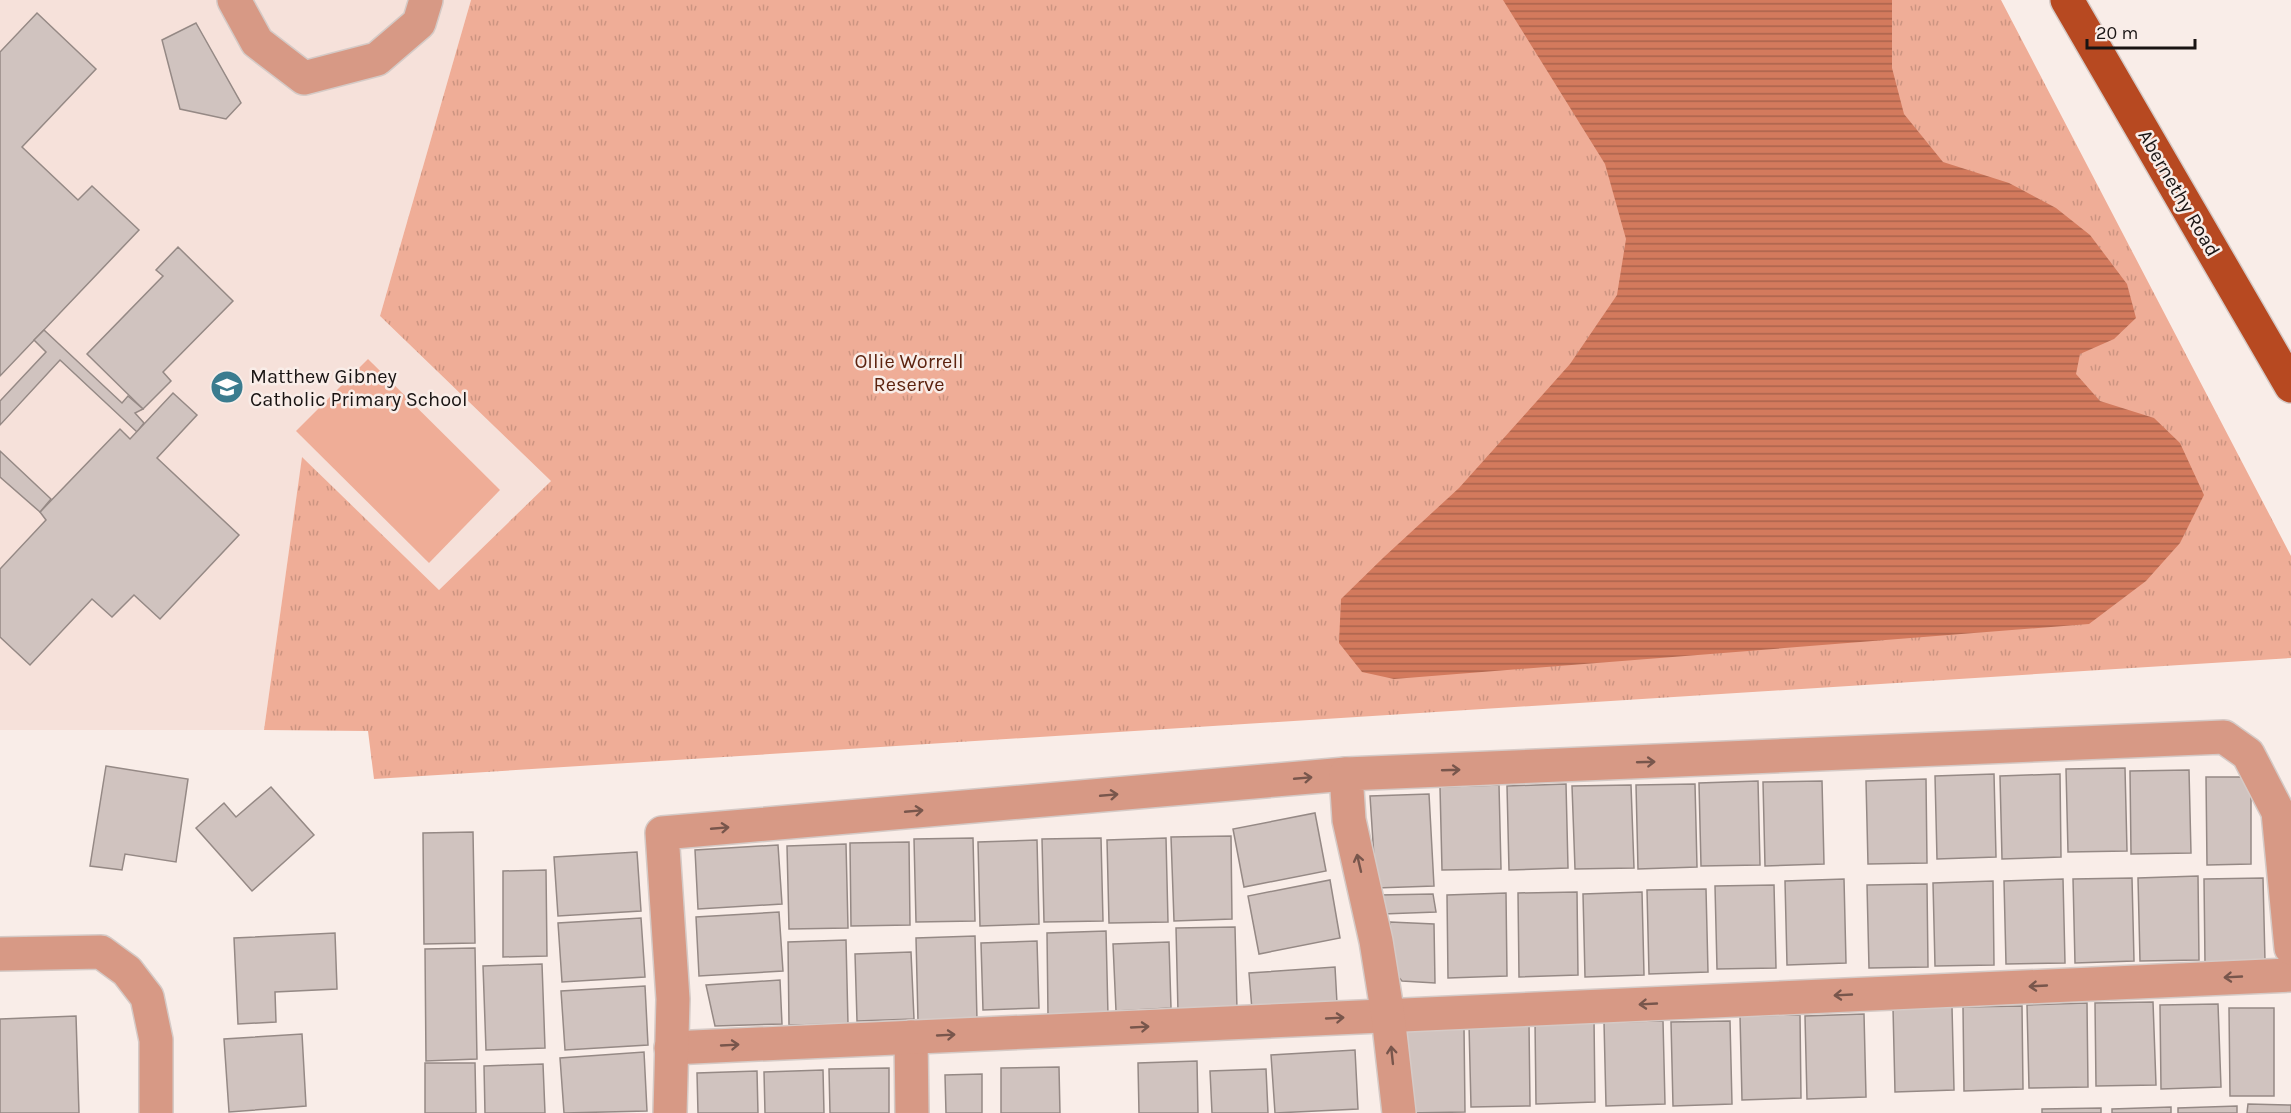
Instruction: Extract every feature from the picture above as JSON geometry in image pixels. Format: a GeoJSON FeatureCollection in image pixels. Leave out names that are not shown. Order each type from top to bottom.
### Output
{"type":"FeatureCollection","features":[{"type":"Feature","properties":{"kind":"main road","name":"Abernethy Road"},"geometry":{"type":"LineString","coordinates":[[2067,0],[2291,386]]}},
{"type":"Feature","properties":{"kind":"street"},"geometry":{"type":"LineString","coordinates":[[234,0],[257,42],[304,78],[377,59],[419,23],[426,0]]}},
{"type":"Feature","properties":{"kind":"street"},"geometry":{"type":"LineString","coordinates":[[670,1113],[673,999],[662,833],[1346,774],[2224,738],[2248,754],[2278,812],[2291,948]]}},
{"type":"Feature","properties":{"kind":"street"},"geometry":{"type":"LineString","coordinates":[[1346,774],[1349,820],[1376,940],[1388,1016],[1398,1113]]}},
{"type":"Feature","properties":{"kind":"street"},"geometry":{"type":"LineString","coordinates":[[0,954],[101,952],[127,971],[147,997],[156,1040],[156,1113]]}},
{"type":"Feature","properties":{"kind":"street"},"geometry":{"type":"LineString","coordinates":[[671,1048],[2291,975]]}},
{"type":"Feature","properties":{"kind":"street"},"geometry":{"type":"LineString","coordinates":[[911,1037],[912,1113]]}},
{"type":"Feature","properties":{"kind":"shaded area","name":"Matthew Gibney Catholic Primary School"},"geometry":{"type":"Polygon","coordinates":[[[0,0],[471,0],[380,316],[551,481],[439,590],[302,458],[264,730],[0,730],[0,0]]]}},
{"type":"Feature","properties":{"kind":"shaded area"},"geometry":{"type":"Polygon","coordinates":[[[1503,0],[1892,0],[1892,68],[1904,114],[1943,162],[2009,183],[2056,208],[2090,235],[2127,284],[2136,318],[2114,339],[2080,354],[2076,374],[2100,401],[2154,418],[2180,443],[2204,495],[2180,543],[2146,581],[2089,624],[1394,679],[1362,672],[1339,643],[1341,599],[1459,488],[1570,364],[1617,295],[1626,239],[1605,164],[1503,0]]]}},
{"type":"Feature","properties":{"kind":"green space","name":"Ollie Worrell Reserve"},"geometry":{"type":"Polygon","coordinates":[[[471,0],[2001,0],[2291,556],[2291,658],[374,779],[368,731],[264,730],[302,457],[439,590],[551,481],[380,316],[471,0]]]}},
{"type":"Feature","properties":{"kind":"green space"},"geometry":{"type":"Polygon","coordinates":[[[368,359],[500,490],[429,563],[296,431],[368,359]]]}},
{"type":"Feature","properties":{"kind":"building"},"geometry":{"type":"Polygon","coordinates":[[[37,13],[96,69],[22,147],[78,200],[92,186],[139,230],[0,376],[0,52],[37,13]]]}},
{"type":"Feature","properties":{"kind":"building"},"geometry":{"type":"Polygon","coordinates":[[[196,23],[241,103],[226,119],[180,109],[162,40],[196,23]]]}},
{"type":"Feature","properties":{"kind":"building"},"geometry":{"type":"Polygon","coordinates":[[[178,247],[233,301],[163,372],[171,381],[143,409],[87,354],[163,276],[156,270],[178,247]]]}},
{"type":"Feature","properties":{"kind":"building"},"geometry":{"type":"Polygon","coordinates":[[[44,330],[122,403],[128,396],[143,409],[135,413],[144,423],[137,432],[60,360],[0,425],[0,401],[46,352],[34,340],[44,330]]]}},
{"type":"Feature","properties":{"kind":"building"},"geometry":{"type":"Polygon","coordinates":[[[173,393],[197,415],[157,458],[239,535],[160,619],[134,595],[112,617],[92,599],[30,665],[0,637],[0,569],[46,520],[40,512],[120,429],[130,439],[173,393]]]}},
{"type":"Feature","properties":{"kind":"building"},"geometry":{"type":"Polygon","coordinates":[[[0,451],[51,499],[40,512],[0,477],[0,451]]]}},
{"type":"Feature","properties":{"kind":"building"},"geometry":{"type":"Polygon","coordinates":[[[106,766],[188,779],[176,862],[125,854],[122,870],[90,866],[106,766]]]}},
{"type":"Feature","properties":{"kind":"building"},"geometry":{"type":"Polygon","coordinates":[[[2125,768],[2127,851],[2068,852],[2066,769],[2125,768]]]}},
{"type":"Feature","properties":{"kind":"building"},"geometry":{"type":"Polygon","coordinates":[[[2189,770],[2191,853],[2131,854],[2130,771],[2189,770]]]}},
{"type":"Feature","properties":{"kind":"building"},"geometry":{"type":"Polygon","coordinates":[[[1994,774],[1996,857],[1937,859],[1935,776],[1994,774]]]}},
{"type":"Feature","properties":{"kind":"building"},"geometry":{"type":"Polygon","coordinates":[[[2060,774],[2061,857],[2002,859],[2000,776],[2060,774]]]}},
{"type":"Feature","properties":{"kind":"building"},"geometry":{"type":"Polygon","coordinates":[[[2206,777],[2251,777],[2251,864],[2207,865],[2206,777]]]}},
{"type":"Feature","properties":{"kind":"building"},"geometry":{"type":"Polygon","coordinates":[[[1926,779],[1927,863],[1868,864],[1866,781],[1926,779]]]}},
{"type":"Feature","properties":{"kind":"building"},"geometry":{"type":"Polygon","coordinates":[[[1758,781],[1760,865],[1701,866],[1699,783],[1758,781]]]}},
{"type":"Feature","properties":{"kind":"building"},"geometry":{"type":"Polygon","coordinates":[[[1822,781],[1824,864],[1765,866],[1763,782],[1822,781]]]}},
{"type":"Feature","properties":{"kind":"building"},"geometry":{"type":"Polygon","coordinates":[[[1566,784],[1568,868],[1509,870],[1507,786],[1566,784]]]}},
{"type":"Feature","properties":{"kind":"building"},"geometry":{"type":"Polygon","coordinates":[[[1695,784],[1697,867],[1638,869],[1636,785],[1695,784]]]}},
{"type":"Feature","properties":{"kind":"building"},"geometry":{"type":"Polygon","coordinates":[[[1499,785],[1501,869],[1442,870],[1440,787],[1499,785]]]}},
{"type":"Feature","properties":{"kind":"building"},"geometry":{"type":"Polygon","coordinates":[[[1631,785],[1634,868],[1575,869],[1572,786],[1631,785]]]}},
{"type":"Feature","properties":{"kind":"building"},"geometry":{"type":"Polygon","coordinates":[[[271,787],[314,835],[252,891],[196,828],[224,803],[236,817],[271,787]]]}},
{"type":"Feature","properties":{"kind":"building"},"geometry":{"type":"Polygon","coordinates":[[[1429,794],[1434,886],[1376,888],[1370,796],[1429,794]]]}},
{"type":"Feature","properties":{"kind":"building"},"geometry":{"type":"Polygon","coordinates":[[[1315,813],[1326,871],[1244,887],[1233,829],[1315,813]]]}},
{"type":"Feature","properties":{"kind":"building"},"geometry":{"type":"Polygon","coordinates":[[[473,832],[475,943],[424,944],[423,833],[473,832]]]}},
{"type":"Feature","properties":{"kind":"building"},"geometry":{"type":"Polygon","coordinates":[[[1231,836],[1232,919],[1174,921],[1171,837],[1231,836]]]}},
{"type":"Feature","properties":{"kind":"building"},"geometry":{"type":"Polygon","coordinates":[[[973,838],[975,921],[916,922],[914,839],[973,838]]]}},
{"type":"Feature","properties":{"kind":"building"},"geometry":{"type":"Polygon","coordinates":[[[1101,838],[1103,921],[1044,922],[1042,839],[1101,838]]]}},
{"type":"Feature","properties":{"kind":"building"},"geometry":{"type":"Polygon","coordinates":[[[1166,838],[1168,922],[1109,923],[1107,840],[1166,838]]]}},
{"type":"Feature","properties":{"kind":"building"},"geometry":{"type":"Polygon","coordinates":[[[1037,840],[1039,924],[980,926],[978,842],[1037,840]]]}},
{"type":"Feature","properties":{"kind":"building"},"geometry":{"type":"Polygon","coordinates":[[[909,842],[910,925],[851,926],[850,843],[909,842]]]}},
{"type":"Feature","properties":{"kind":"building"},"geometry":{"type":"Polygon","coordinates":[[[846,844],[848,928],[789,929],[787,846],[846,844]]]}},
{"type":"Feature","properties":{"kind":"building"},"geometry":{"type":"Polygon","coordinates":[[[778,845],[782,904],[698,909],[695,850],[778,845]]]}},
{"type":"Feature","properties":{"kind":"building"},"geometry":{"type":"Polygon","coordinates":[[[637,852],[641,911],[558,916],[554,857],[637,852]]]}},
{"type":"Feature","properties":{"kind":"building"},"geometry":{"type":"Polygon","coordinates":[[[546,870],[547,956],[503,957],[503,871],[546,870]]]}},
{"type":"Feature","properties":{"kind":"building"},"geometry":{"type":"Polygon","coordinates":[[[2198,876],[2199,960],[2140,961],[2138,878],[2198,876]]]}},
{"type":"Feature","properties":{"kind":"building"},"geometry":{"type":"Polygon","coordinates":[[[2132,878],[2134,961],[2075,963],[2073,879],[2132,878]]]}},
{"type":"Feature","properties":{"kind":"building"},"geometry":{"type":"Polygon","coordinates":[[[2263,878],[2265,961],[2205,963],[2204,879],[2263,878]]]}},
{"type":"Feature","properties":{"kind":"building"},"geometry":{"type":"Polygon","coordinates":[[[1844,879],[1846,963],[1787,965],[1785,881],[1844,879]]]}},
{"type":"Feature","properties":{"kind":"building"},"geometry":{"type":"Polygon","coordinates":[[[2063,879],[2065,963],[2006,964],[2004,881],[2063,879]]]}},
{"type":"Feature","properties":{"kind":"building"},"geometry":{"type":"Polygon","coordinates":[[[1330,880],[1340,938],[1259,954],[1248,896],[1330,880]]]}},
{"type":"Feature","properties":{"kind":"building"},"geometry":{"type":"Polygon","coordinates":[[[1993,881],[1994,965],[1935,966],[1933,883],[1993,881]]]}},
{"type":"Feature","properties":{"kind":"building"},"geometry":{"type":"Polygon","coordinates":[[[1927,884],[1928,967],[1869,968],[1867,885],[1927,884]]]}},
{"type":"Feature","properties":{"kind":"building"},"geometry":{"type":"Polygon","coordinates":[[[1774,885],[1776,968],[1717,969],[1715,886],[1774,885]]]}},
{"type":"Feature","properties":{"kind":"building"},"geometry":{"type":"Polygon","coordinates":[[[1706,889],[1708,972],[1649,974],[1647,890],[1706,889]]]}},
{"type":"Feature","properties":{"kind":"building"},"geometry":{"type":"Polygon","coordinates":[[[1577,892],[1578,975],[1519,977],[1518,893],[1577,892]]]}},
{"type":"Feature","properties":{"kind":"building"},"geometry":{"type":"Polygon","coordinates":[[[1642,892],[1644,975],[1585,977],[1583,894],[1642,892]]]}},
{"type":"Feature","properties":{"kind":"building"},"geometry":{"type":"Polygon","coordinates":[[[1506,893],[1507,976],[1448,978],[1447,895],[1506,893]]]}},
{"type":"Feature","properties":{"kind":"building"},"geometry":{"type":"Polygon","coordinates":[[[1433,894],[1436,912],[1383,914],[1379,895],[1433,894]]]}},
{"type":"Feature","properties":{"kind":"building"},"geometry":{"type":"Polygon","coordinates":[[[779,912],[783,971],[699,976],[696,917],[779,912]]]}},
{"type":"Feature","properties":{"kind":"building"},"geometry":{"type":"Polygon","coordinates":[[[641,918],[645,977],[562,982],[558,923],[641,918]]]}},
{"type":"Feature","properties":{"kind":"building"},"geometry":{"type":"Polygon","coordinates":[[[1390,922],[1434,924],[1435,983],[1402,981],[1390,967],[1390,922]]]}},
{"type":"Feature","properties":{"kind":"building"},"geometry":{"type":"Polygon","coordinates":[[[1235,927],[1237,1010],[1178,1012],[1176,928],[1235,927]]]}},
{"type":"Feature","properties":{"kind":"building"},"geometry":{"type":"Polygon","coordinates":[[[1106,931],[1108,1015],[1048,1016],[1047,933],[1106,931]]]}},
{"type":"Feature","properties":{"kind":"building"},"geometry":{"type":"Polygon","coordinates":[[[335,933],[337,989],[275,992],[276,1022],[238,1024],[234,938],[335,933]]]}},
{"type":"Feature","properties":{"kind":"building"},"geometry":{"type":"Polygon","coordinates":[[[975,936],[977,1020],[918,1021],[916,938],[975,936]]]}},
{"type":"Feature","properties":{"kind":"building"},"geometry":{"type":"Polygon","coordinates":[[[846,940],[848,1024],[789,1025],[788,942],[846,940]]]}},
{"type":"Feature","properties":{"kind":"building"},"geometry":{"type":"Polygon","coordinates":[[[1037,941],[1039,1008],[983,1010],[981,943],[1037,941]]]}},
{"type":"Feature","properties":{"kind":"building"},"geometry":{"type":"Polygon","coordinates":[[[1169,942],[1171,1008],[1116,1011],[1113,944],[1169,942]]]}},
{"type":"Feature","properties":{"kind":"building"},"geometry":{"type":"Polygon","coordinates":[[[475,948],[477,1059],[426,1061],[425,949],[475,948]]]}},
{"type":"Feature","properties":{"kind":"building"},"geometry":{"type":"Polygon","coordinates":[[[911,952],[914,1019],[857,1021],[855,954],[911,952]]]}},
{"type":"Feature","properties":{"kind":"building"},"geometry":{"type":"Polygon","coordinates":[[[542,964],[545,1048],[486,1050],[483,966],[542,964]]]}},
{"type":"Feature","properties":{"kind":"building"},"geometry":{"type":"Polygon","coordinates":[[[1335,967],[1337,1003],[1252,1010],[1249,973],[1335,967]]]}},
{"type":"Feature","properties":{"kind":"building"},"geometry":{"type":"Polygon","coordinates":[[[780,980],[782,1024],[715,1026],[706,985],[780,980]]]}},
{"type":"Feature","properties":{"kind":"building"},"geometry":{"type":"Polygon","coordinates":[[[645,986],[648,1045],[565,1050],[561,991],[645,986]]]}},
{"type":"Feature","properties":{"kind":"building"},"geometry":{"type":"Polygon","coordinates":[[[2153,1002],[2156,1085],[2096,1086],[2095,1003],[2153,1002]]]}},
{"type":"Feature","properties":{"kind":"building"},"geometry":{"type":"Polygon","coordinates":[[[2087,1003],[2088,1087],[2029,1088],[2027,1005],[2087,1003]]]}},
{"type":"Feature","properties":{"kind":"building"},"geometry":{"type":"Polygon","coordinates":[[[2218,1004],[2221,1087],[2161,1089],[2160,1005],[2218,1004]]]}},
{"type":"Feature","properties":{"kind":"building"},"geometry":{"type":"Polygon","coordinates":[[[2022,1006],[2023,1089],[1964,1091],[1963,1007],[2022,1006]]]}},
{"type":"Feature","properties":{"kind":"building"},"geometry":{"type":"Polygon","coordinates":[[[1952,1007],[1954,1090],[1895,1092],[1893,1008],[1952,1007]]]}},
{"type":"Feature","properties":{"kind":"building"},"geometry":{"type":"Polygon","coordinates":[[[2229,1008],[2274,1008],[2274,1096],[2230,1096],[2229,1008]]]}},
{"type":"Feature","properties":{"kind":"building"},"geometry":{"type":"Polygon","coordinates":[[[1864,1014],[1866,1097],[1807,1099],[1805,1016],[1864,1014]]]}},
{"type":"Feature","properties":{"kind":"building"},"geometry":{"type":"Polygon","coordinates":[[[1800,1015],[1801,1098],[1742,1100],[1740,1016],[1800,1015]]]}},
{"type":"Feature","properties":{"kind":"building"},"geometry":{"type":"Polygon","coordinates":[[[76,1016],[79,1113],[0,1113],[0,1019],[76,1016]]]}},
{"type":"Feature","properties":{"kind":"building"},"geometry":{"type":"Polygon","coordinates":[[[1594,1019],[1595,1102],[1536,1104],[1535,1021],[1594,1019]]]}},
{"type":"Feature","properties":{"kind":"building"},"geometry":{"type":"Polygon","coordinates":[[[1663,1021],[1665,1104],[1606,1106],[1604,1022],[1663,1021]]]}},
{"type":"Feature","properties":{"kind":"building"},"geometry":{"type":"Polygon","coordinates":[[[1730,1021],[1732,1104],[1673,1106],[1671,1022],[1730,1021]]]}},
{"type":"Feature","properties":{"kind":"building"},"geometry":{"type":"Polygon","coordinates":[[[1529,1023],[1530,1106],[1471,1107],[1469,1024],[1529,1023]]]}},
{"type":"Feature","properties":{"kind":"building"},"geometry":{"type":"Polygon","coordinates":[[[1464,1028],[1465,1112],[1407,1113],[1405,1030],[1464,1028]]]}},
{"type":"Feature","properties":{"kind":"building"},"geometry":{"type":"Polygon","coordinates":[[[302,1034],[306,1106],[229,1112],[224,1039],[302,1034]]]}},
{"type":"Feature","properties":{"kind":"building"},"geometry":{"type":"Polygon","coordinates":[[[1355,1050],[1358,1109],[1275,1113],[1271,1055],[1355,1050]]]}},
{"type":"Feature","properties":{"kind":"building"},"geometry":{"type":"Polygon","coordinates":[[[644,1052],[647,1111],[564,1113],[560,1058],[644,1052]]]}},
{"type":"Feature","properties":{"kind":"building"},"geometry":{"type":"Polygon","coordinates":[[[1197,1061],[1198,1113],[1139,1113],[1138,1063],[1197,1061]]]}},
{"type":"Feature","properties":{"kind":"building"},"geometry":{"type":"Polygon","coordinates":[[[425,1063],[475,1063],[476,1113],[425,1113],[425,1063]]]}},
{"type":"Feature","properties":{"kind":"building"},"geometry":{"type":"Polygon","coordinates":[[[543,1064],[545,1113],[485,1113],[484,1066],[543,1064]]]}},
{"type":"Feature","properties":{"kind":"building"},"geometry":{"type":"Polygon","coordinates":[[[1059,1067],[1060,1113],[1001,1113],[1001,1068],[1059,1067]]]}},
{"type":"Feature","properties":{"kind":"building"},"geometry":{"type":"Polygon","coordinates":[[[889,1068],[889,1113],[830,1113],[829,1069],[889,1068]]]}},
{"type":"Feature","properties":{"kind":"building"},"geometry":{"type":"Polygon","coordinates":[[[1266,1069],[1268,1113],[1212,1113],[1210,1071],[1266,1069]]]}},
{"type":"Feature","properties":{"kind":"building"},"geometry":{"type":"Polygon","coordinates":[[[823,1070],[824,1113],[765,1113],[764,1072],[823,1070]]]}},
{"type":"Feature","properties":{"kind":"building"},"geometry":{"type":"Polygon","coordinates":[[[757,1071],[758,1113],[698,1113],[697,1073],[757,1071]]]}},
{"type":"Feature","properties":{"kind":"building"},"geometry":{"type":"Polygon","coordinates":[[[982,1074],[982,1113],[946,1113],[945,1075],[982,1074]]]}},
{"type":"Feature","properties":{"kind":"building"},"geometry":{"type":"Polygon","coordinates":[[[2248,1104],[2291,1105],[2291,1113],[2247,1113],[2248,1104]]]}},
{"type":"Feature","properties":{"kind":"building"},"geometry":{"type":"Polygon","coordinates":[[[2237,1106],[2237,1113],[2178,1113],[2178,1108],[2237,1106]]]}},
{"type":"Feature","properties":{"kind":"building"},"geometry":{"type":"Polygon","coordinates":[[[2171,1107],[2171,1113],[2112,1113],[2112,1109],[2171,1107]]]}},
{"type":"Feature","properties":{"kind":"building"},"geometry":{"type":"Polygon","coordinates":[[[2101,1108],[2101,1113],[2042,1113],[2042,1109],[2101,1108]]]}},
{"type":"Feature","properties":{"kind":"place","name":"Matthew Gibney Catholic Primary School"},"geometry":{"type":"Point","coordinates":[227,387]}}]}
